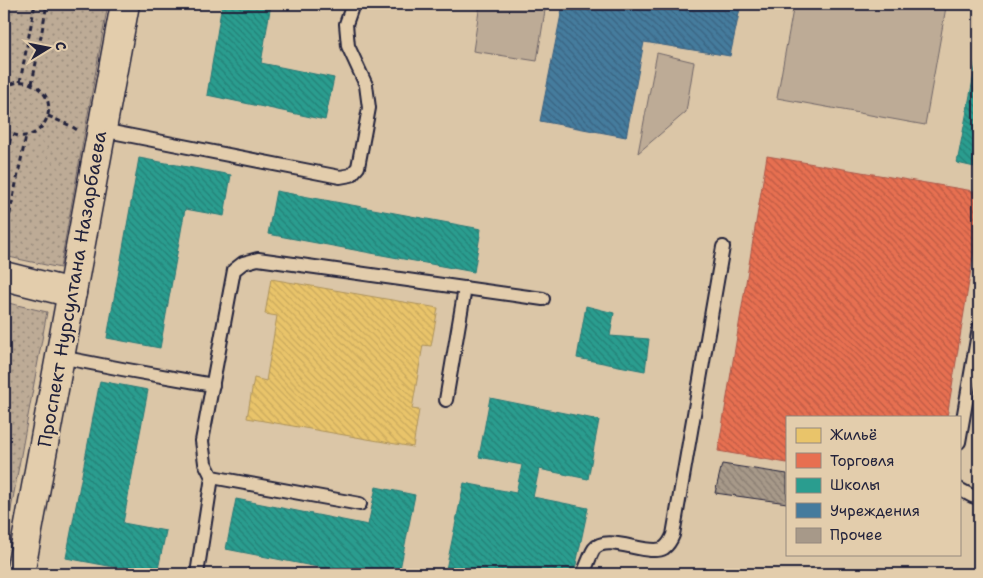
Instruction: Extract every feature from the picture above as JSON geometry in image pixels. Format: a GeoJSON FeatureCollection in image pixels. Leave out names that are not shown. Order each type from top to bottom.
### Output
{"type":"FeatureCollection","features":[{"type":"Feature","properties":{"kind":"main road","name":"Проспект Нурсултана Назарбаева"},"geometry":{"type":"LineString","coordinates":[[20,574],[125,4]]}},
{"type":"Feature","properties":{"kind":"main road"},"geometry":{"type":"LineString","coordinates":[[4,276],[72,293]]}},
{"type":"Feature","properties":{"kind":"lane"},"geometry":{"type":"LineString","coordinates":[[102,130],[340,177],[351,175],[358,167],[369,108],[366,85],[348,46],[346,24],[353,4]]}},
{"type":"Feature","properties":{"kind":"lane"},"geometry":{"type":"LineString","coordinates":[[583,574],[594,548],[600,545],[616,544],[653,550],[662,549],[670,543],[673,535],[723,247]]}},
{"type":"Feature","properties":{"kind":"lane"},"geometry":{"type":"LineString","coordinates":[[197,574],[212,476],[205,463],[202,441],[234,270],[243,263],[258,259],[543,300]]}},
{"type":"Feature","properties":{"kind":"lane"},"geometry":{"type":"LineString","coordinates":[[446,400],[465,288]]}},
{"type":"Feature","properties":{"kind":"lane"},"geometry":{"type":"LineString","coordinates":[[960,436],[979,328]]}},
{"type":"Feature","properties":{"kind":"lane"},"geometry":{"type":"LineString","coordinates":[[60,357],[213,385]]}},
{"type":"Feature","properties":{"kind":"lane"},"geometry":{"type":"LineString","coordinates":[[212,476],[360,504]]}},
{"type":"Feature","properties":{"kind":"lane"},"geometry":{"type":"LineString","coordinates":[[960,490],[979,498]]}},
{"type":"Feature","properties":{"kind":"path"},"geometry":{"type":"LineString","coordinates":[[20,82],[35,4]]}},
{"type":"Feature","properties":{"kind":"path"},"geometry":{"type":"LineString","coordinates":[[32,84],[47,4]]}},
{"type":"Feature","properties":{"kind":"path"},"geometry":{"type":"LineString","coordinates":[[4,89],[9,84],[24,81],[38,87],[48,100],[48,116],[40,129],[26,136],[11,134],[4,129]]}},
{"type":"Feature","properties":{"kind":"path"},"geometry":{"type":"LineString","coordinates":[[4,170],[11,134]]}},
{"type":"Feature","properties":{"kind":"path"},"geometry":{"type":"LineString","coordinates":[[4,241],[26,136]]}},
{"type":"Feature","properties":{"kind":"shaded area"},"geometry":{"type":"Polygon","coordinates":[[[4,4],[108,4],[60,268],[4,256],[4,4]]]}},
{"type":"Feature","properties":{"kind":"shaded area"},"geometry":{"type":"Polygon","coordinates":[[[480,4],[546,4],[537,61],[473,51],[480,4]]]}},
{"type":"Feature","properties":{"kind":"shaded area"},"geometry":{"type":"Polygon","coordinates":[[[794,4],[931,4],[946,7],[925,125],[777,98],[794,4]]]}},
{"type":"Feature","properties":{"kind":"shaded area"},"geometry":{"type":"Polygon","coordinates":[[[657,53],[694,62],[686,112],[638,153],[657,53]]]}},
{"type":"Feature","properties":{"kind":"shaded area"},"geometry":{"type":"Polygon","coordinates":[[[4,302],[47,312],[4,548],[4,302]]]}},
{"type":"Feature","properties":{"kind":"building: Жильё"},"geometry":{"type":"Polygon","coordinates":[[[271,279],[438,308],[431,346],[423,345],[412,409],[419,410],[413,447],[247,418],[254,378],[266,381],[277,316],[265,314],[271,279]]]}},
{"type":"Feature","properties":{"kind":"building: Торговля"},"geometry":{"type":"Polygon","coordinates":[[[767,156],[979,192],[979,220],[947,416],[786,416],[786,463],[718,451],[767,156]]]}},
{"type":"Feature","properties":{"kind":"building: Школы"},"geometry":{"type":"Polygon","coordinates":[[[222,4],[271,4],[261,63],[334,78],[325,120],[207,95],[222,4]]]}},
{"type":"Feature","properties":{"kind":"building: Школы"},"geometry":{"type":"Polygon","coordinates":[[[979,48],[979,168],[957,163],[979,48]]]}},
{"type":"Feature","properties":{"kind":"building: Школы"},"geometry":{"type":"Polygon","coordinates":[[[139,158],[231,175],[224,216],[185,209],[160,348],[107,338],[139,158]]]}},
{"type":"Feature","properties":{"kind":"building: Школы"},"geometry":{"type":"Polygon","coordinates":[[[276,191],[481,229],[474,272],[268,234],[276,191]]]}},
{"type":"Feature","properties":{"kind":"building: Школы"},"geometry":{"type":"Polygon","coordinates":[[[586,306],[614,313],[610,336],[649,339],[645,371],[577,358],[586,306]]]}},
{"type":"Feature","properties":{"kind":"building: Школы"},"geometry":{"type":"Polygon","coordinates":[[[100,381],[148,390],[123,523],[166,531],[157,574],[66,558],[100,381]]]}},
{"type":"Feature","properties":{"kind":"building: Школы"},"geometry":{"type":"Polygon","coordinates":[[[490,398],[599,420],[588,479],[539,469],[533,497],[588,508],[574,574],[445,574],[464,483],[516,493],[522,465],[479,457],[490,398]]]}},
{"type":"Feature","properties":{"kind":"building: Школы"},"geometry":{"type":"Polygon","coordinates":[[[376,487],[415,495],[399,574],[353,574],[226,549],[236,499],[368,525],[376,487]]]}},
{"type":"Feature","properties":{"kind":"building: Учреждения"},"geometry":{"type":"Polygon","coordinates":[[[563,4],[741,4],[730,56],[644,42],[626,137],[540,121],[563,4]]]}},
{"type":"Feature","properties":{"kind":"building: Прочее"},"geometry":{"type":"Polygon","coordinates":[[[722,464],[786,474],[786,503],[715,493],[722,464]]]}}]}
